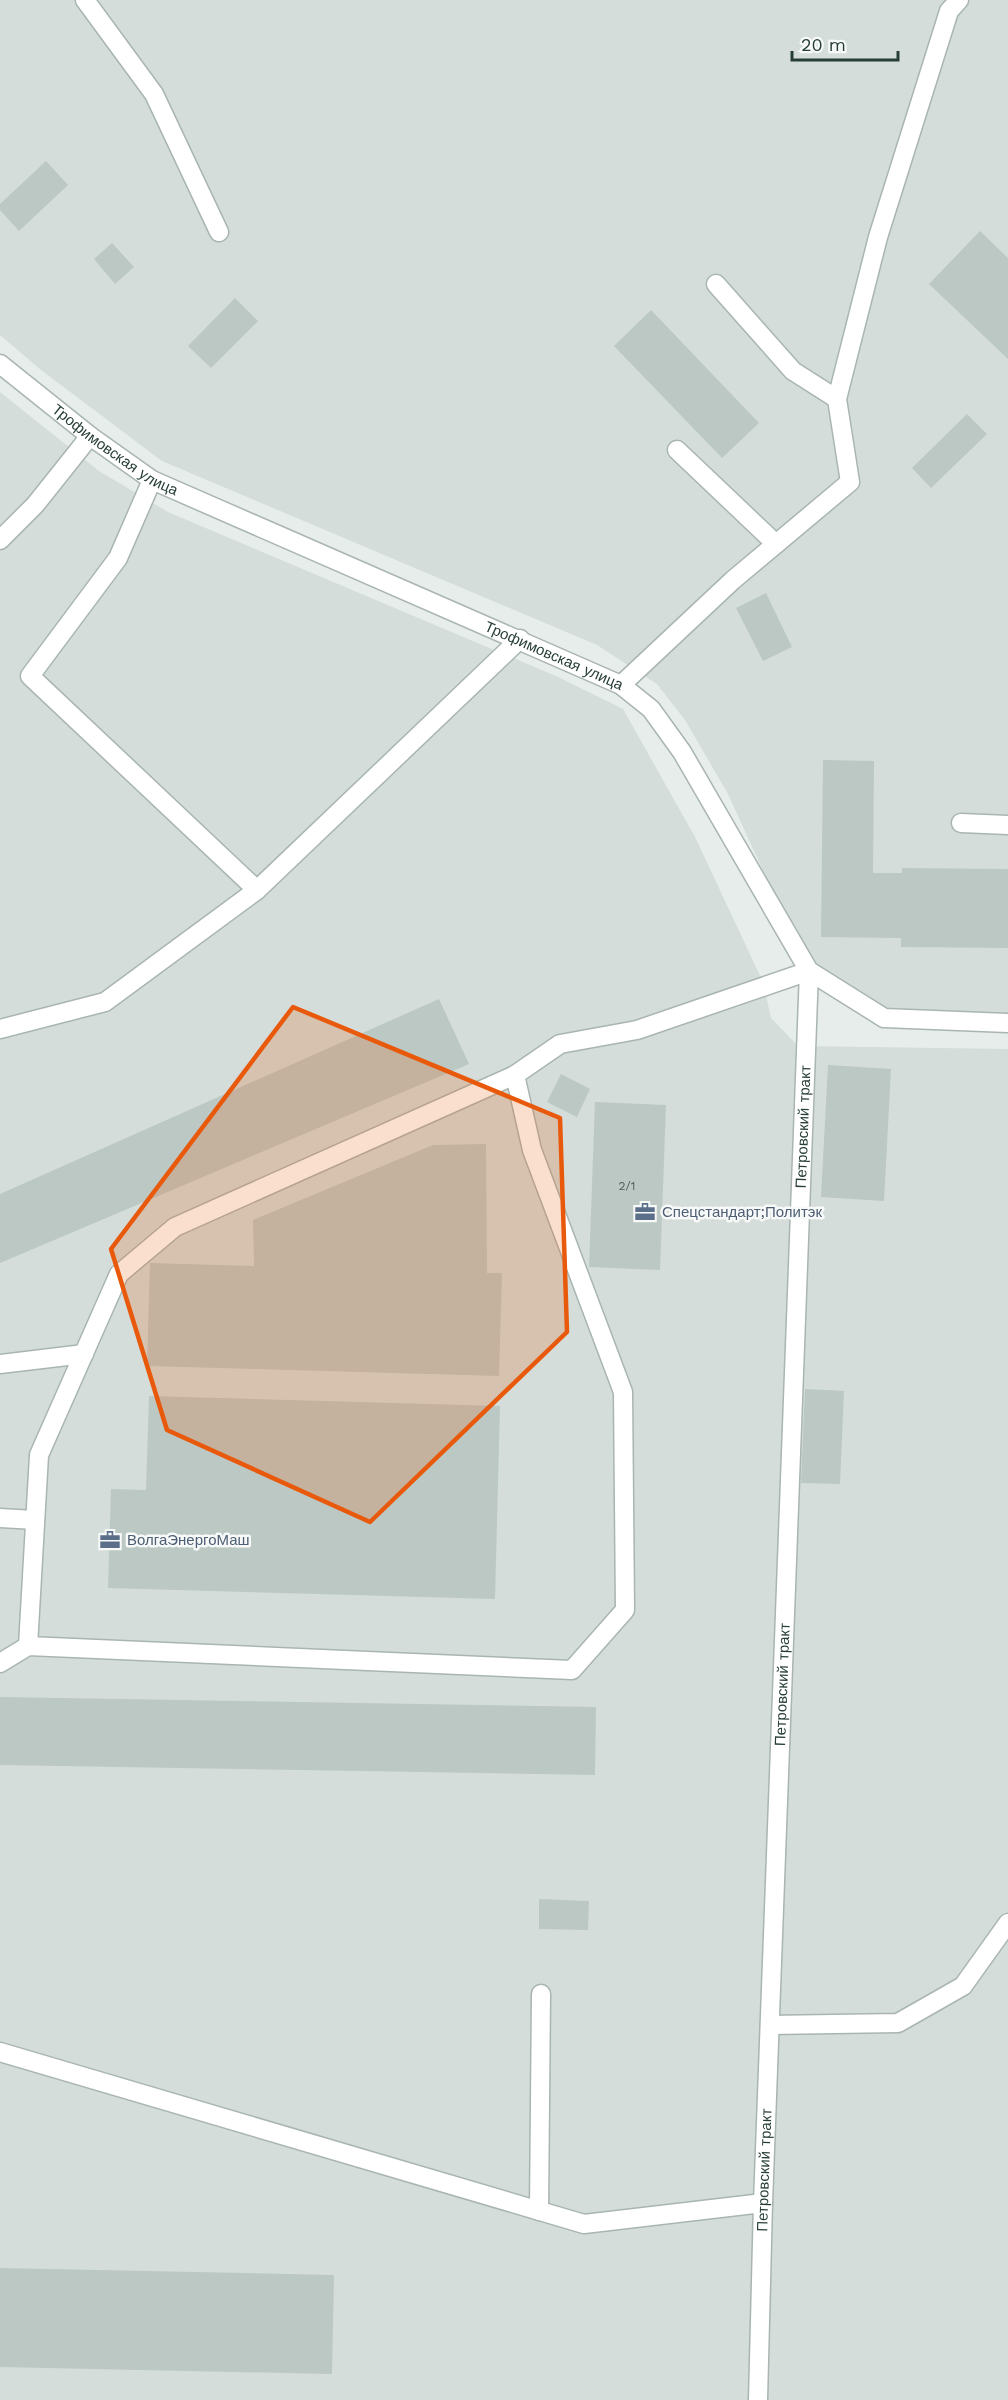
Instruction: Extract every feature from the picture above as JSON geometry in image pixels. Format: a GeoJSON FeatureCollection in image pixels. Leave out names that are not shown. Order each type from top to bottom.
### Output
{"type":"FeatureCollection","features":[{"type":"Feature","properties":{"kind":"street"},"geometry":{"type":"LineString","coordinates":[[85,0],[154,93],[219,232]]}},
{"type":"Feature","properties":{"kind":"street"},"geometry":{"type":"LineString","coordinates":[[621,685],[733,580],[850,482],[837,399],[878,237],[949,11],[959,0]]}},
{"type":"Feature","properties":{"kind":"street"},"geometry":{"type":"LineString","coordinates":[[716,284],[793,371],[837,399]]}},
{"type":"Feature","properties":{"kind":"street","name":"Трофимовская улица"},"geometry":{"type":"LineString","coordinates":[[0,364],[90,436],[152,480],[621,685],[651,709],[682,752],[809,971],[884,1018],[1008,1023]]}},
{"type":"Feature","properties":{"kind":"street"},"geometry":{"type":"LineString","coordinates":[[0,540],[35,505],[90,436]]}},
{"type":"Feature","properties":{"kind":"street"},"geometry":{"type":"LineString","coordinates":[[677,450],[776,544]]}},
{"type":"Feature","properties":{"kind":"street"},"geometry":{"type":"LineString","coordinates":[[152,480],[118,558],[30,675],[257,890]]}},
{"type":"Feature","properties":{"kind":"street"},"geometry":{"type":"LineString","coordinates":[[0,1029],[105,1002],[257,890],[520,639]]}},
{"type":"Feature","properties":{"kind":"street"},"geometry":{"type":"LineString","coordinates":[[961,823],[1008,825]]}},
{"type":"Feature","properties":{"kind":"street"},"geometry":{"type":"LineString","coordinates":[[28,1646],[39,1455],[119,1274],[175,1227],[515,1075],[560,1044],[637,1030],[809,971]]}},
{"type":"Feature","properties":{"kind":"street","name":"Петровский тракт"},"geometry":{"type":"LineString","coordinates":[[758,2400],[763,2203],[809,971]]}},
{"type":"Feature","properties":{"kind":"street"},"geometry":{"type":"LineString","coordinates":[[0,1663],[28,1646],[572,1670],[625,1610],[623,1392],[532,1149],[515,1075]]}},
{"type":"Feature","properties":{"kind":"street"},"geometry":{"type":"LineString","coordinates":[[0,1364],[84,1354]]}},
{"type":"Feature","properties":{"kind":"street"},"geometry":{"type":"LineString","coordinates":[[0,1518],[35,1520]]}},
{"type":"Feature","properties":{"kind":"street"},"geometry":{"type":"LineString","coordinates":[[770,2025],[898,2023],[963,1986],[1008,1923]]}},
{"type":"Feature","properties":{"kind":"street"},"geometry":{"type":"LineString","coordinates":[[539,2211],[541,1994]]}},
{"type":"Feature","properties":{"kind":"street"},"geometry":{"type":"LineString","coordinates":[[0,2052],[584,2224],[763,2203]]}},
{"type":"Feature","properties":{"kind":"highlighted area"},"geometry":{"type":"Polygon","coordinates":[[[293,1007],[560,1118],[567,1332],[370,1522],[167,1430],[111,1249],[293,1007]]]}},
{"type":"Feature","properties":{"kind":"shaded area"},"geometry":{"type":"Polygon","coordinates":[[[0,0],[1008,0],[1008,1016],[884,1018],[809,971],[728,794],[685,720],[657,684],[597,645],[162,461],[41,370],[0,335],[0,0]]]}},
{"type":"Feature","properties":{"kind":"shaded area"},"geometry":{"type":"Polygon","coordinates":[[[0,392],[99,471],[168,512],[558,677],[623,709],[695,837],[763,982],[771,1018],[798,1046],[1008,1049],[1008,2400],[0,2400],[0,392]]]}},
{"type":"Feature","properties":{"kind":"building"},"geometry":{"type":"Polygon","coordinates":[[[46,161],[68,185],[19,231],[0,210],[0,204],[46,161]]]}},
{"type":"Feature","properties":{"kind":"building"},"geometry":{"type":"Polygon","coordinates":[[[980,231],[1008,258],[1008,359],[929,284],[980,231]]]}},
{"type":"Feature","properties":{"kind":"building"},"geometry":{"type":"Polygon","coordinates":[[[112,243],[134,267],[115,284],[94,259],[112,243]]]}},
{"type":"Feature","properties":{"kind":"building"},"geometry":{"type":"Polygon","coordinates":[[[235,298],[258,321],[211,368],[188,346],[235,298]]]}},
{"type":"Feature","properties":{"kind":"building"},"geometry":{"type":"Polygon","coordinates":[[[651,310],[759,423],[722,458],[614,346],[651,310]]]}},
{"type":"Feature","properties":{"kind":"building"},"geometry":{"type":"Polygon","coordinates":[[[967,414],[987,434],[931,488],[912,468],[967,414]]]}},
{"type":"Feature","properties":{"kind":"building"},"geometry":{"type":"Polygon","coordinates":[[[766,593],[792,647],[763,661],[736,608],[766,593]]]}},
{"type":"Feature","properties":{"kind":"building"},"geometry":{"type":"Polygon","coordinates":[[[823,760],[874,761],[873,873],[902,873],[902,868],[1008,869],[1008,948],[901,947],[901,938],[821,937],[823,760]]]}},
{"type":"Feature","properties":{"kind":"building"},"geometry":{"type":"Polygon","coordinates":[[[439,999],[469,1064],[0,1263],[0,1194],[439,999]]]}},
{"type":"Feature","properties":{"kind":"building"},"geometry":{"type":"Polygon","coordinates":[[[828,1065],[891,1069],[884,1201],[821,1197],[828,1065]]]}},
{"type":"Feature","properties":{"kind":"building"},"geometry":{"type":"Polygon","coordinates":[[[561,1074],[590,1089],[577,1117],[547,1102],[561,1074]]]}},
{"type":"Feature","properties":{"kind":"building"},"geometry":{"type":"Polygon","coordinates":[[[595,1102],[666,1105],[660,1270],[589,1267],[595,1102]]]}},
{"type":"Feature","properties":{"kind":"building"},"geometry":{"type":"Polygon","coordinates":[[[486,1144],[487,1273],[502,1273],[499,1376],[147,1366],[150,1263],[254,1266],[253,1220],[433,1145],[486,1144]]]}},
{"type":"Feature","properties":{"kind":"building"},"geometry":{"type":"Polygon","coordinates":[[[805,1389],[844,1391],[840,1484],[801,1483],[805,1389]]]}},
{"type":"Feature","properties":{"kind":"building"},"geometry":{"type":"Polygon","coordinates":[[[149,1396],[500,1406],[495,1599],[108,1588],[111,1489],[146,1490],[149,1396]]]}},
{"type":"Feature","properties":{"kind":"building"},"geometry":{"type":"Polygon","coordinates":[[[0,1697],[596,1707],[595,1775],[0,1765],[0,1697]]]}},
{"type":"Feature","properties":{"kind":"building"},"geometry":{"type":"Polygon","coordinates":[[[539,1899],[589,1901],[588,1930],[539,1929],[539,1899]]]}},
{"type":"Feature","properties":{"kind":"building"},"geometry":{"type":"Polygon","coordinates":[[[0,2268],[334,2275],[332,2374],[0,2367],[0,2268]]]}},
{"type":"Feature","properties":{"kind":"place","name":"Спецстандарт;Политэк"},"geometry":{"type":"Point","coordinates":[645,1212]}},
{"type":"Feature","properties":{"kind":"place","name":"ВолгаЭнергоМаш"},"geometry":{"type":"Point","coordinates":[110,1540]}}]}
